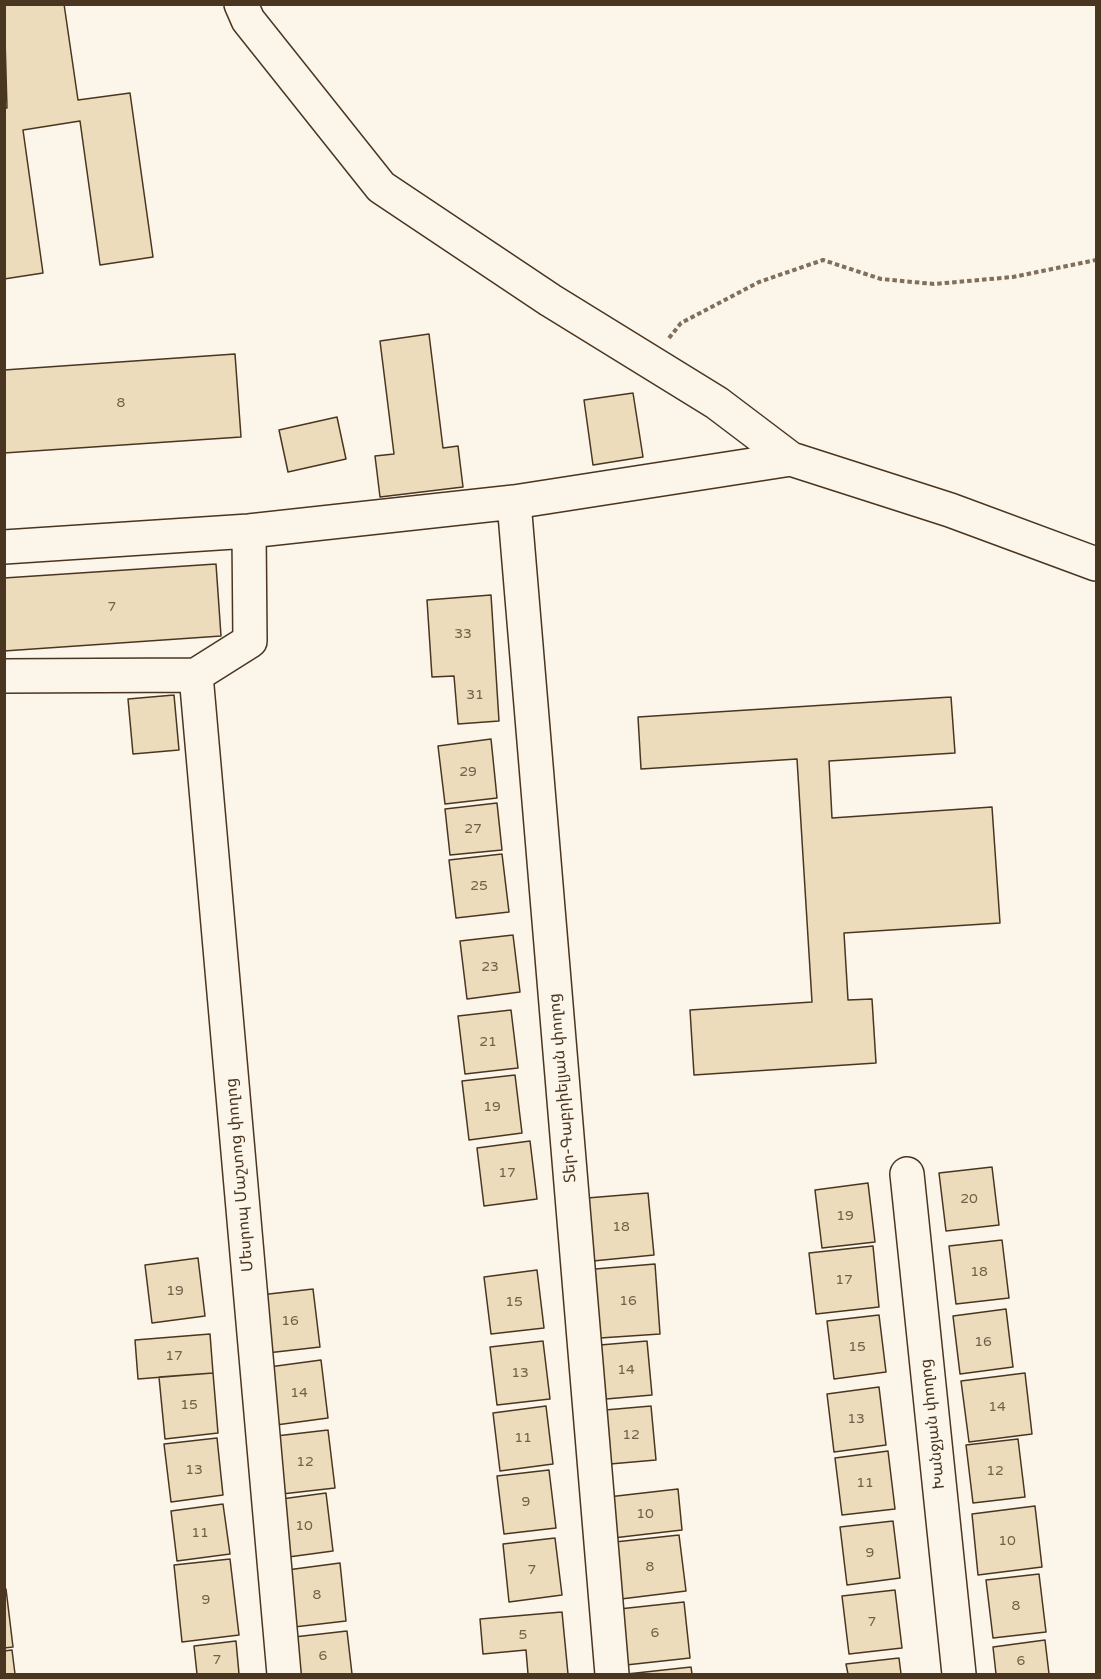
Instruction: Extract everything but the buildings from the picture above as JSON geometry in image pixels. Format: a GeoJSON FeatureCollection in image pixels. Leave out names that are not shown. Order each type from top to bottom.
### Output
{"type":"FeatureCollection","features":[{"type":"Feature","properties":{"kind":"street"},"geometry":{"type":"LineString","coordinates":[[241,4],[248,20],[381,187],[550,300],[717,403],[791,459],[950,510],[1096,564]]}},
{"type":"Feature","properties":{"kind":"street"},"geometry":{"type":"LineString","coordinates":[[4,547],[249,531],[514,502],[791,459]]}},
{"type":"Feature","properties":{"kind":"street","name":"Տեր-Գաբրիելյան փողոց"},"geometry":{"type":"LineString","coordinates":[[514,502],[612,1674]]}},
{"type":"Feature","properties":{"kind":"street"},"geometry":{"type":"LineString","coordinates":[[4,676],[196,675],[250,641],[249,531]]}},
{"type":"Feature","properties":{"kind":"street","name":"Մեսրոպ Մաշտոց փողոց"},"geometry":{"type":"LineString","coordinates":[[196,675],[284,1674]]}},
{"type":"Feature","properties":{"kind":"street","name":"Խանջյան փողոց"},"geometry":{"type":"LineString","coordinates":[[907,1174],[959,1674]]}},
{"type":"Feature","properties":{"kind":"path"},"geometry":{"type":"LineString","coordinates":[[650,362],[681,323],[759,282],[823,260],[881,279],[934,284],[1013,277],[1096,260]]}}]}
